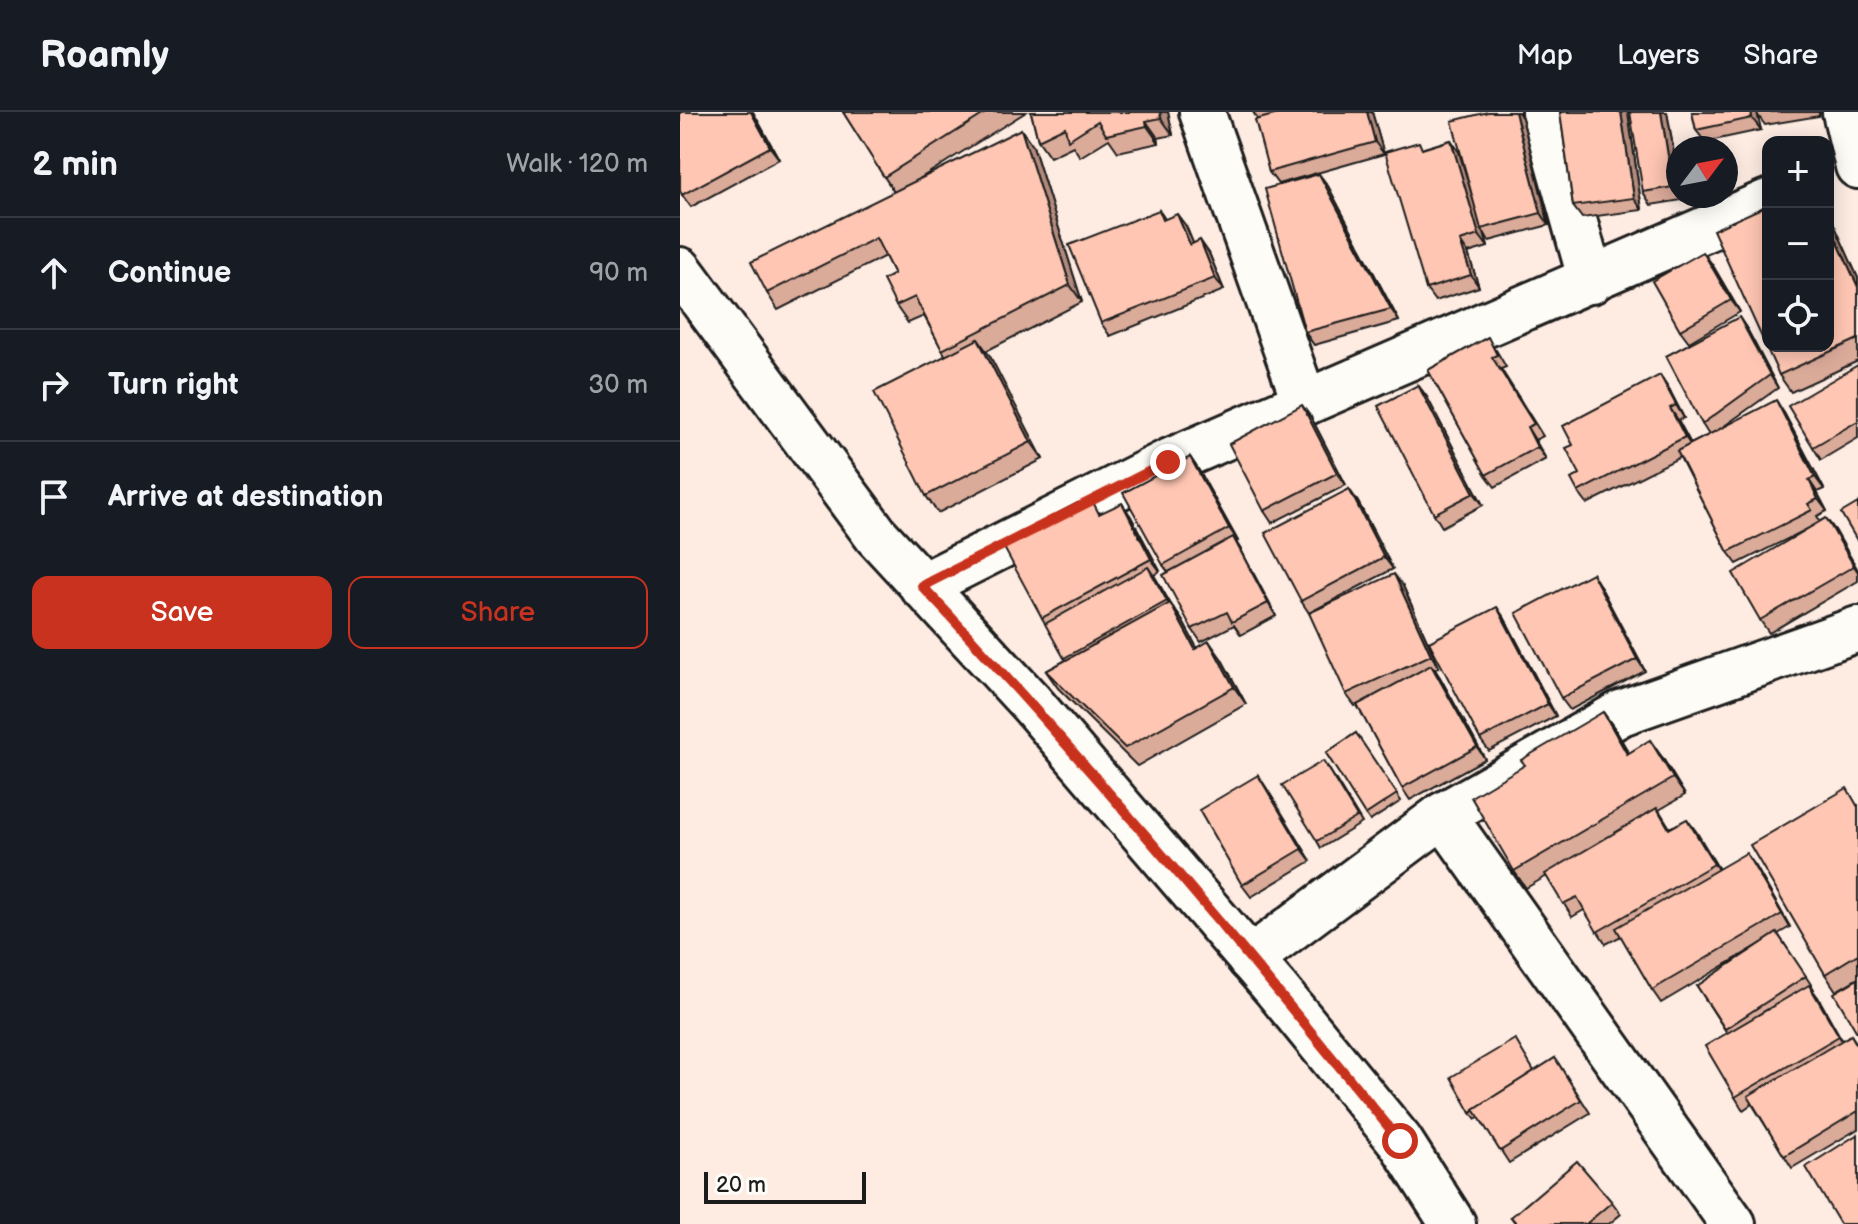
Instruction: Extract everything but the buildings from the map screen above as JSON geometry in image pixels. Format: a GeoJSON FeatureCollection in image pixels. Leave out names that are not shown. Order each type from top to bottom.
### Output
{"type":"FeatureCollection","features":[{"type":"Feature","properties":{"kind":"street"},"geometry":{"type":"LineString","coordinates":[[1202,112],[1305,403]]}},
{"type":"Feature","properties":{"kind":"street"},"geometry":{"type":"LineString","coordinates":[[1544,112],[1591,281]]}},
{"type":"Feature","properties":{"kind":"street"},"geometry":{"type":"LineString","coordinates":[[1845,112],[1847,166]]}},
{"type":"Feature","properties":{"kind":"street"},"geometry":{"type":"LineString","coordinates":[[922,586],[1168,462],[1762,205]]}},
{"type":"Feature","properties":{"kind":"street"},"geometry":{"type":"LineString","coordinates":[[680,270],[876,535],[1031,703],[1250,959],[1400,1141],[1453,1224]]}},
{"type":"Feature","properties":{"kind":"street"},"geometry":{"type":"LineString","coordinates":[[1250,959],[1443,815],[1621,713],[1858,629]]}},
{"type":"Feature","properties":{"kind":"street"},"geometry":{"type":"LineString","coordinates":[[1443,815],[1733,1224]]}},
{"type":"Feature","properties":{"kind":"route"},"geometry":{"type":"LineString","coordinates":[[1168,462],[922,586],[1031,703],[1276,989],[1400,1141]]}}]}
